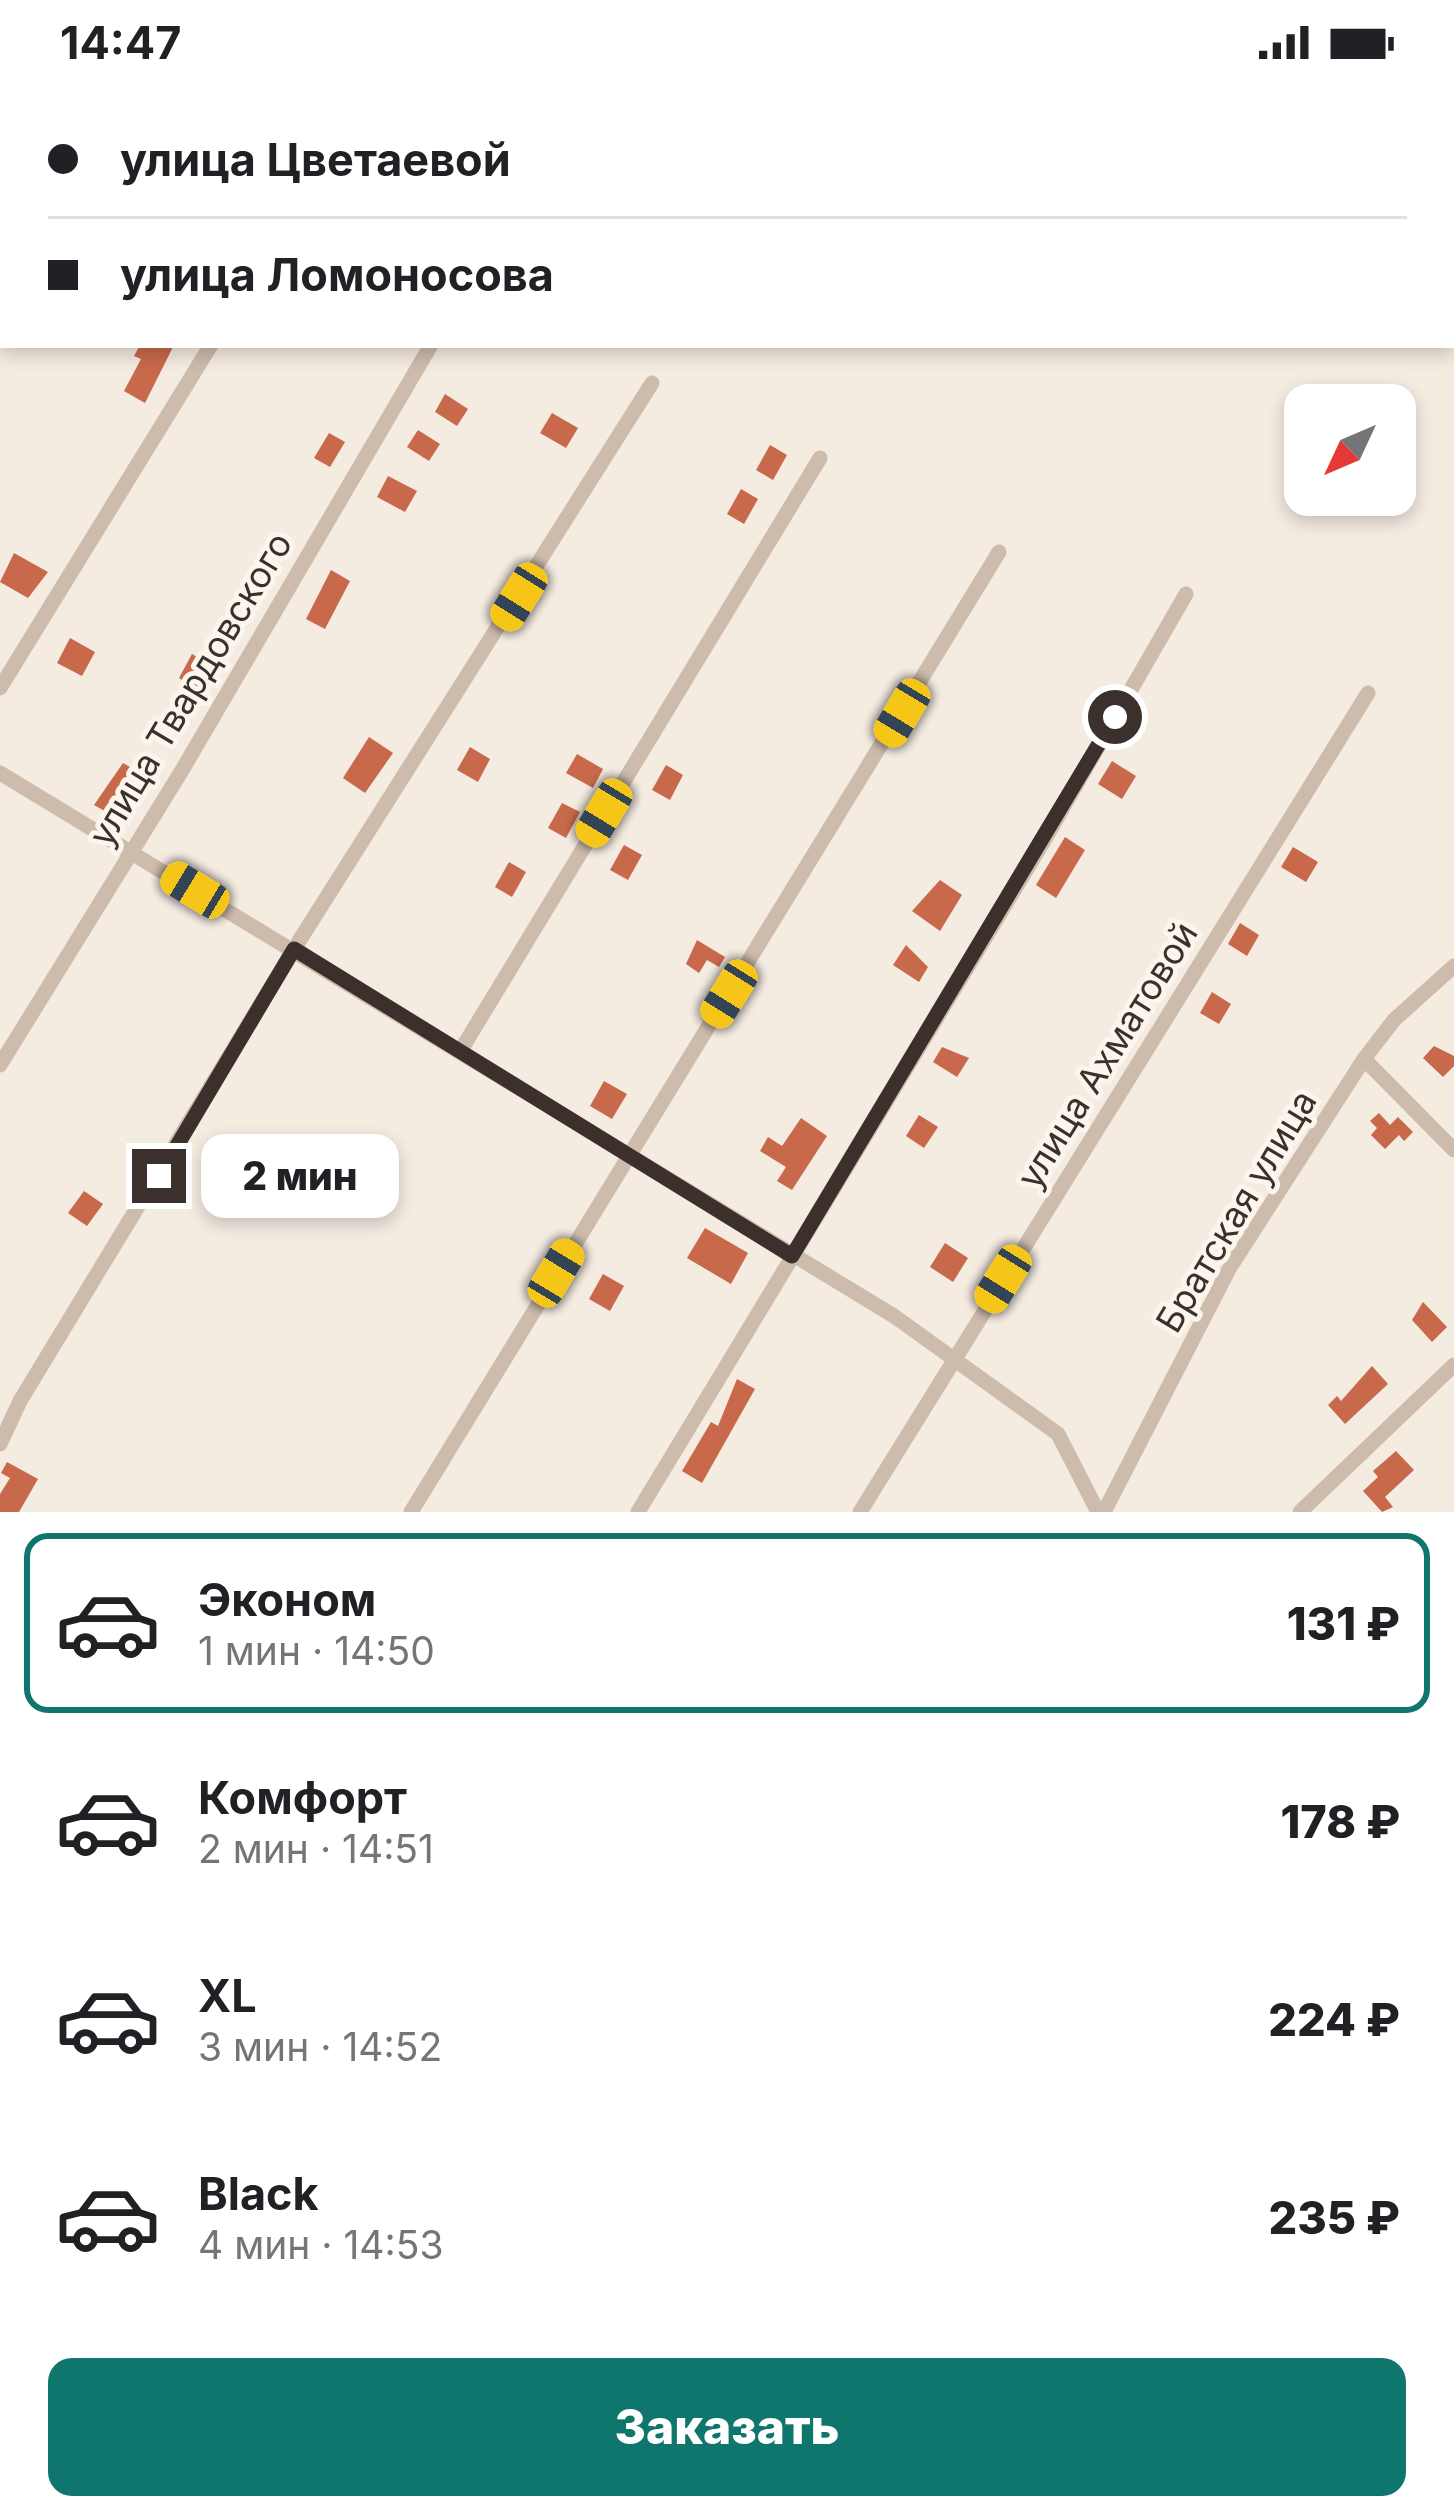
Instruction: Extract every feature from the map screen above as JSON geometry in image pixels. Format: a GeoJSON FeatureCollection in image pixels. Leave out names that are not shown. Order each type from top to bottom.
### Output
{"type":"FeatureCollection","features":[{"type":"Feature","properties":{"kind":"street"},"geometry":{"type":"LineString","coordinates":[[0,688],[209,348]]}},
{"type":"Feature","properties":{"kind":"street","name":"улица Твардовского"},"geometry":{"type":"LineString","coordinates":[[0,1065],[181,772],[429,348]]}},
{"type":"Feature","properties":{"kind":"street"},"geometry":{"type":"LineString","coordinates":[[0,1444],[20,1401],[294,949],[652,383]]}},
{"type":"Feature","properties":{"kind":"street"},"geometry":{"type":"LineString","coordinates":[[461,1050],[820,458]]}},
{"type":"Feature","properties":{"kind":"street"},"geometry":{"type":"LineString","coordinates":[[411,1512],[999,552]]}},
{"type":"Feature","properties":{"kind":"street"},"geometry":{"type":"LineString","coordinates":[[638,1512],[1045,839],[1186,594]]}},
{"type":"Feature","properties":{"kind":"street","name":"улица Ахматовой"},"geometry":{"type":"LineString","coordinates":[[860,1512],[1368,692]]}},
{"type":"Feature","properties":{"kind":"street"},"geometry":{"type":"LineString","coordinates":[[0,773],[461,1050],[954,1357],[1058,1434],[1101,1512]]}},
{"type":"Feature","properties":{"kind":"street","name":"Братская улица"},"geometry":{"type":"LineString","coordinates":[[1101,1512],[1229,1269],[1364,1059],[1394,1020],[1454,966]]}},
{"type":"Feature","properties":{"kind":"street"},"geometry":{"type":"LineString","coordinates":[[1364,1059],[1454,1150]]}},
{"type":"Feature","properties":{"kind":"street"},"geometry":{"type":"LineString","coordinates":[[1300,1512],[1454,1365]]}},
{"type":"Feature","properties":{"kind":"building"},"geometry":{"type":"Polygon","coordinates":[[[138,348],[172,348],[145,403],[124,391],[141,359],[134,356],[138,348]]]}},
{"type":"Feature","properties":{"kind":"building"},"geometry":{"type":"Polygon","coordinates":[[[445,394],[468,409],[457,426],[435,412],[445,394]]]}},
{"type":"Feature","properties":{"kind":"building"},"geometry":{"type":"Polygon","coordinates":[[[552,413],[578,428],[566,448],[540,433],[552,413]]]}},
{"type":"Feature","properties":{"kind":"building"},"geometry":{"type":"Polygon","coordinates":[[[418,430],[440,444],[429,461],[407,447],[418,430]]]}},
{"type":"Feature","properties":{"kind":"building"},"geometry":{"type":"Polygon","coordinates":[[[329,433],[345,442],[330,467],[314,458],[329,433]]]}},
{"type":"Feature","properties":{"kind":"building"},"geometry":{"type":"Polygon","coordinates":[[[770,445],[787,455],[773,480],[756,470],[770,445]]]}},
{"type":"Feature","properties":{"kind":"building"},"geometry":{"type":"Polygon","coordinates":[[[388,476],[417,491],[405,512],[377,497],[388,476]]]}},
{"type":"Feature","properties":{"kind":"building"},"geometry":{"type":"Polygon","coordinates":[[[741,489],[758,499],[744,524],[727,514],[741,489]]]}},
{"type":"Feature","properties":{"kind":"building"},"geometry":{"type":"Polygon","coordinates":[[[14,553],[48,572],[28,598],[0,582],[14,553]]]}},
{"type":"Feature","properties":{"kind":"building"},"geometry":{"type":"Polygon","coordinates":[[[331,570],[350,581],[325,629],[306,619],[331,570]]]}},
{"type":"Feature","properties":{"kind":"building"},"geometry":{"type":"Polygon","coordinates":[[[70,638],[95,652],[82,676],[57,663],[70,638]]]}},
{"type":"Feature","properties":{"kind":"building"},"geometry":{"type":"Polygon","coordinates":[[[192,654],[213,666],[199,690],[179,678],[192,654]]]}},
{"type":"Feature","properties":{"kind":"building"},"geometry":{"type":"Polygon","coordinates":[[[369,737],[393,753],[365,793],[343,778],[369,737]]]}},
{"type":"Feature","properties":{"kind":"building"},"geometry":{"type":"Polygon","coordinates":[[[470,747],[490,759],[478,782],[457,770],[470,747]]]}},
{"type":"Feature","properties":{"kind":"building"},"geometry":{"type":"Polygon","coordinates":[[[577,754],[603,769],[593,788],[566,773],[577,754]]]}},
{"type":"Feature","properties":{"kind":"building"},"geometry":{"type":"Polygon","coordinates":[[[1112,761],[1136,776],[1122,799],[1098,784],[1112,761]]]}},
{"type":"Feature","properties":{"kind":"building"},"geometry":{"type":"Polygon","coordinates":[[[123,763],[145,776],[138,788],[128,782],[110,814],[94,805],[123,763]]]}},
{"type":"Feature","properties":{"kind":"building"},"geometry":{"type":"Polygon","coordinates":[[[666,765],[683,775],[670,800],[652,790],[666,765]]]}},
{"type":"Feature","properties":{"kind":"building"},"geometry":{"type":"Polygon","coordinates":[[[562,803],[580,812],[566,838],[548,828],[562,803]]]}},
{"type":"Feature","properties":{"kind":"building"},"geometry":{"type":"Polygon","coordinates":[[[1065,837],[1085,850],[1056,898],[1036,885],[1065,837]]]}},
{"type":"Feature","properties":{"kind":"building"},"geometry":{"type":"Polygon","coordinates":[[[624,845],[642,855],[628,880],[610,870],[624,845]]]}},
{"type":"Feature","properties":{"kind":"building"},"geometry":{"type":"Polygon","coordinates":[[[1293,847],[1318,862],[1306,882],[1281,867],[1293,847]]]}},
{"type":"Feature","properties":{"kind":"building"},"geometry":{"type":"Polygon","coordinates":[[[509,862],[526,872],[512,897],[495,887],[509,862]]]}},
{"type":"Feature","properties":{"kind":"building"},"geometry":{"type":"Polygon","coordinates":[[[940,880],[962,895],[940,931],[912,911],[940,880]]]}},
{"type":"Feature","properties":{"kind":"building"},"geometry":{"type":"Polygon","coordinates":[[[1240,923],[1259,935],[1247,956],[1228,944],[1240,923]]]}},
{"type":"Feature","properties":{"kind":"building"},"geometry":{"type":"Polygon","coordinates":[[[697,940],[725,957],[719,967],[707,960],[699,973],[686,964],[697,940]]]}},
{"type":"Feature","properties":{"kind":"building"},"geometry":{"type":"Polygon","coordinates":[[[906,945],[928,967],[919,982],[893,965],[906,945]]]}},
{"type":"Feature","properties":{"kind":"building"},"geometry":{"type":"Polygon","coordinates":[[[1212,992],[1231,1004],[1219,1024],[1200,1013],[1212,992]]]}},
{"type":"Feature","properties":{"kind":"building"},"geometry":{"type":"Polygon","coordinates":[[[1434,1046],[1454,1056],[1454,1066],[1443,1077],[1423,1058],[1434,1046]]]}},
{"type":"Feature","properties":{"kind":"building"},"geometry":{"type":"Polygon","coordinates":[[[942,1047],[969,1058],[957,1077],[933,1062],[942,1047]]]}},
{"type":"Feature","properties":{"kind":"building"},"geometry":{"type":"Polygon","coordinates":[[[604,1081],[627,1094],[612,1119],[590,1106],[604,1081]]]}},
{"type":"Feature","properties":{"kind":"building"},"geometry":{"type":"Polygon","coordinates":[[[1379,1113],[1390,1125],[1398,1117],[1413,1132],[1404,1141],[1399,1135],[1385,1149],[1371,1135],[1377,1128],[1370,1121],[1379,1113]]]}},
{"type":"Feature","properties":{"kind":"building"},"geometry":{"type":"Polygon","coordinates":[[[919,1115],[938,1127],[924,1148],[906,1136],[919,1115]]]}},
{"type":"Feature","properties":{"kind":"building"},"geometry":{"type":"Polygon","coordinates":[[[801,1118],[827,1136],[792,1190],[777,1181],[786,1167],[760,1151],[768,1137],[782,1146],[801,1118]]]}},
{"type":"Feature","properties":{"kind":"building"},"geometry":{"type":"Polygon","coordinates":[[[84,1191],[103,1204],[87,1226],[68,1213],[84,1191]]]}},
{"type":"Feature","properties":{"kind":"building"},"geometry":{"type":"Polygon","coordinates":[[[705,1228],[748,1253],[731,1284],[687,1258],[705,1228]]]}},
{"type":"Feature","properties":{"kind":"building"},"geometry":{"type":"Polygon","coordinates":[[[945,1243],[968,1258],[953,1282],[930,1267],[945,1243]]]}},
{"type":"Feature","properties":{"kind":"building"},"geometry":{"type":"Polygon","coordinates":[[[603,1274],[624,1286],[610,1311],[589,1299],[603,1274]]]}},
{"type":"Feature","properties":{"kind":"building"},"geometry":{"type":"Polygon","coordinates":[[[1423,1302],[1447,1327],[1432,1342],[1412,1320],[1423,1302]]]}},
{"type":"Feature","properties":{"kind":"building"},"geometry":{"type":"Polygon","coordinates":[[[1372,1366],[1388,1384],[1345,1424],[1328,1405],[1337,1396],[1341,1401],[1372,1366]]]}},
{"type":"Feature","properties":{"kind":"building"},"geometry":{"type":"Polygon","coordinates":[[[737,1379],[755,1389],[702,1483],[682,1471],[711,1422],[718,1426],[737,1379]]]}},
{"type":"Feature","properties":{"kind":"building"},"geometry":{"type":"Polygon","coordinates":[[[1396,1451],[1414,1470],[1385,1497],[1393,1507],[1382,1512],[1363,1491],[1378,1477],[1373,1471],[1396,1451]]]}},
{"type":"Feature","properties":{"kind":"building"},"geometry":{"type":"Polygon","coordinates":[[[7,1462],[38,1479],[19,1512],[0,1512],[0,1494],[10,1478],[1,1473],[7,1462]]]}},
{"type":"Feature","properties":{"kind":"route"},"geometry":{"type":"LineString","coordinates":[[159,1176],[294,949],[792,1256],[1115,717]]}}]}
